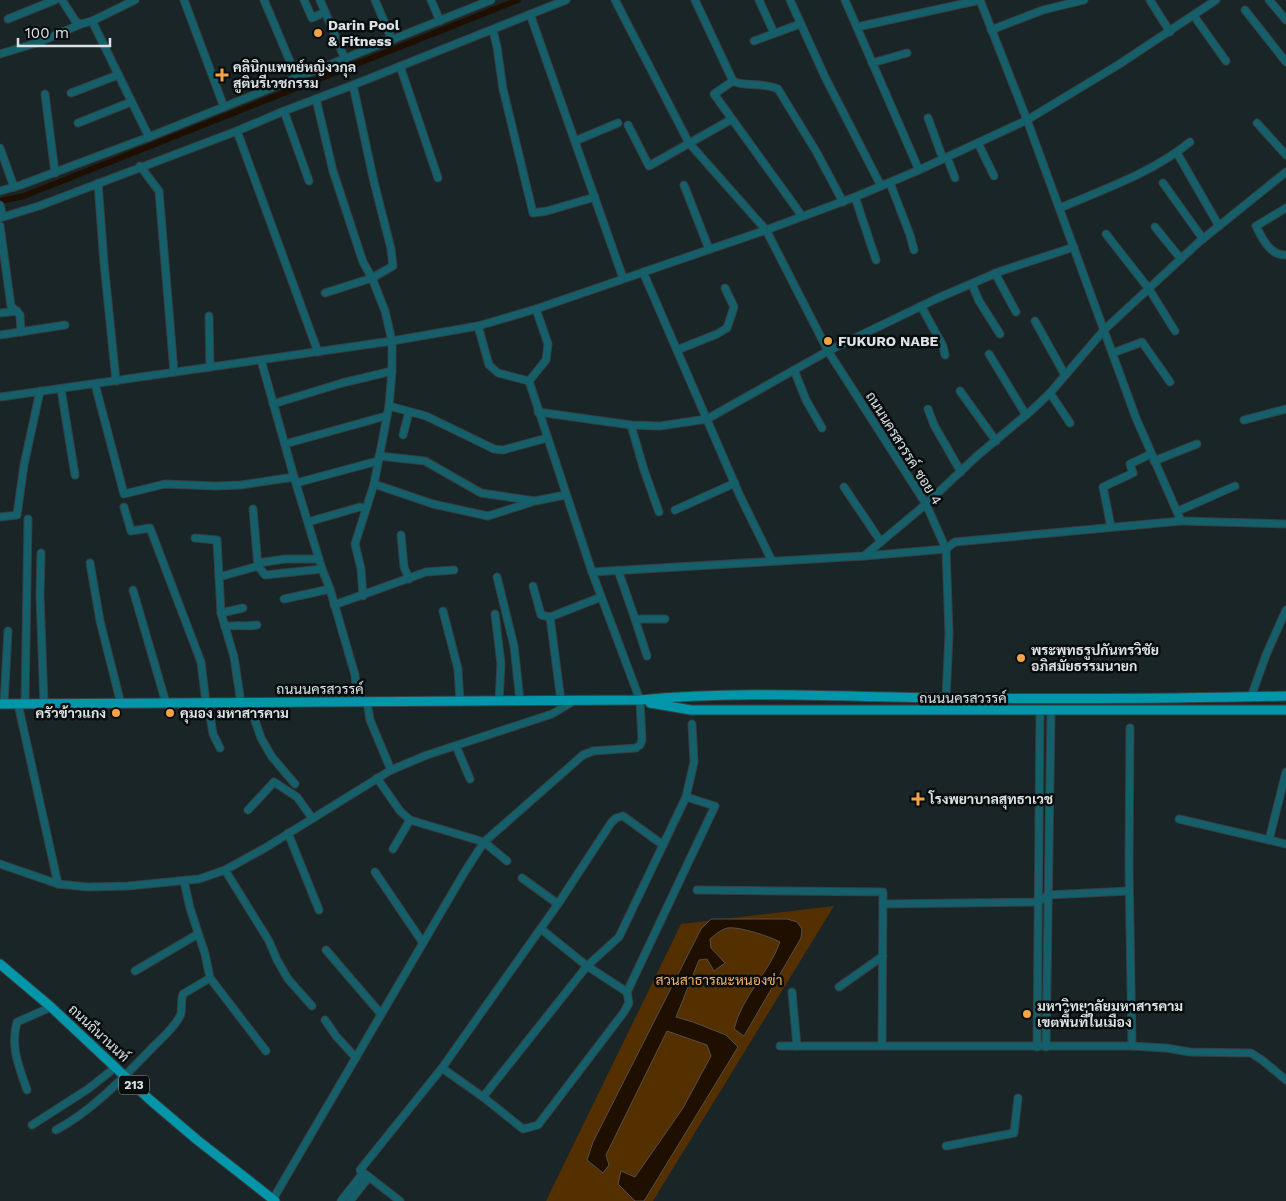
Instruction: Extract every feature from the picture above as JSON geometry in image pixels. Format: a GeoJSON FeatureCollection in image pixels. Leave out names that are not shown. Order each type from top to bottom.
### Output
{"type":"FeatureCollection","features":[{"type":"Feature","properties":{"kind":"main road","name":"ถนนนครสวรรค์"},"geometry":{"type":"LineString","coordinates":[[2,704],[574,701],[757,695],[946,698],[1286,696]]}},
{"type":"Feature","properties":{"kind":"main road"},"geometry":{"type":"LineString","coordinates":[[684,696],[684,710]]}},
{"type":"Feature","properties":{"kind":"main road"},"geometry":{"type":"LineString","coordinates":[[1201,697],[1201,711]]}},
{"type":"Feature","properties":{"kind":"main road","name":"ถนนนครสวรรค์"},"geometry":{"type":"LineString","coordinates":[[640,700],[684,710],[1040,712],[1286,710]]}},
{"type":"Feature","properties":{"kind":"main road","name":"ถนนถีนานนท์"},"geometry":{"type":"LineString","coordinates":[[0,964],[51,1007],[149,1099],[196,1139],[274,1200]]}},
{"type":"Feature","properties":{"kind":"street"},"geometry":{"type":"LineString","coordinates":[[8,19],[55,0]]}},
{"type":"Feature","properties":{"kind":"street"},"geometry":{"type":"LineString","coordinates":[[62,0],[76,22],[81,24]]}},
{"type":"Feature","properties":{"kind":"street"},"geometry":{"type":"LineString","coordinates":[[0,54],[40,42],[92,21],[135,0]]}},
{"type":"Feature","properties":{"kind":"street"},"geometry":{"type":"LineString","coordinates":[[184,0],[224,107]]}},
{"type":"Feature","properties":{"kind":"street"},"geometry":{"type":"LineString","coordinates":[[264,0],[297,78]]}},
{"type":"Feature","properties":{"kind":"street"},"geometry":{"type":"LineString","coordinates":[[304,0],[312,18],[325,12]]}},
{"type":"Feature","properties":{"kind":"street"},"geometry":{"type":"LineString","coordinates":[[320,0],[345,59]]}},
{"type":"Feature","properties":{"kind":"street"},"geometry":{"type":"LineString","coordinates":[[375,0],[392,40]]}},
{"type":"Feature","properties":{"kind":"street"},"geometry":{"type":"LineString","coordinates":[[431,0],[440,21]]}},
{"type":"Feature","properties":{"kind":"street"},"geometry":{"type":"LineString","coordinates":[[0,192],[149,137],[491,0]]}},
{"type":"Feature","properties":{"kind":"street"},"geometry":{"type":"LineString","coordinates":[[0,205],[2,217],[38,206],[237,131],[566,0]]}},
{"type":"Feature","properties":{"kind":"street","name":"ถนนนครสวรรค์ ซอย 4"},"geometry":{"type":"LineString","coordinates":[[615,0],[689,143],[766,230],[828,350],[926,504],[946,549],[949,634],[946,698]]}},
{"type":"Feature","properties":{"kind":"street"},"geometry":{"type":"LineString","coordinates":[[695,0],[733,81],[739,84],[750,83],[778,89],[817,153],[842,202]]}},
{"type":"Feature","properties":{"kind":"street"},"geometry":{"type":"LineString","coordinates":[[759,0],[774,32]]}},
{"type":"Feature","properties":{"kind":"street"},"geometry":{"type":"LineString","coordinates":[[790,0],[825,77],[881,186]]}},
{"type":"Feature","properties":{"kind":"street"},"geometry":{"type":"LineString","coordinates":[[845,0],[919,170]]}},
{"type":"Feature","properties":{"kind":"street"},"geometry":{"type":"LineString","coordinates":[[857,27],[980,0],[1060,208],[1136,418],[1181,520]]}},
{"type":"Feature","properties":{"kind":"street"},"geometry":{"type":"LineString","coordinates":[[991,30],[1043,10],[1084,0]]}},
{"type":"Feature","properties":{"kind":"street"},"geometry":{"type":"LineString","coordinates":[[1150,0],[1170,32]]}},
{"type":"Feature","properties":{"kind":"street"},"geometry":{"type":"LineString","coordinates":[[0,397],[392,341],[478,326],[536,309],[855,198],[919,170],[1027,120],[1118,66],[1216,0]]}},
{"type":"Feature","properties":{"kind":"street"},"geometry":{"type":"LineString","coordinates":[[1269,0],[1286,20]]}},
{"type":"Feature","properties":{"kind":"street"},"geometry":{"type":"LineString","coordinates":[[1245,10],[1286,62]]}},
{"type":"Feature","properties":{"kind":"street"},"geometry":{"type":"LineString","coordinates":[[530,14],[623,278]]}},
{"type":"Feature","properties":{"kind":"street"},"geometry":{"type":"LineString","coordinates":[[1194,16],[1226,61]]}},
{"type":"Feature","properties":{"kind":"street"},"geometry":{"type":"LineString","coordinates":[[92,21],[149,137]]}},
{"type":"Feature","properties":{"kind":"street"},"geometry":{"type":"LineString","coordinates":[[754,41],[774,32],[800,24]]}},
{"type":"Feature","properties":{"kind":"street"},"geometry":{"type":"LineString","coordinates":[[493,30],[503,90],[532,212],[547,211],[595,197]]}},
{"type":"Feature","properties":{"kind":"street"},"geometry":{"type":"LineString","coordinates":[[872,63],[906,53]]}},
{"type":"Feature","properties":{"kind":"street"},"geometry":{"type":"LineString","coordinates":[[400,66],[438,178]]}},
{"type":"Feature","properties":{"kind":"street"},"geometry":{"type":"LineString","coordinates":[[71,93],[118,75]]}},
{"type":"Feature","properties":{"kind":"street"},"geometry":{"type":"LineString","coordinates":[[733,81],[714,94],[802,216]]}},
{"type":"Feature","properties":{"kind":"street"},"geometry":{"type":"LineString","coordinates":[[325,293],[372,278],[394,266],[353,85]]}},
{"type":"Feature","properties":{"kind":"street"},"geometry":{"type":"LineString","coordinates":[[45,94],[55,172]]}},
{"type":"Feature","properties":{"kind":"street"},"geometry":{"type":"LineString","coordinates":[[316,99],[333,171],[363,262],[372,278],[385,311],[392,341],[389,406],[374,484],[355,544],[361,569],[363,596]]}},
{"type":"Feature","properties":{"kind":"street"},"geometry":{"type":"LineString","coordinates":[[78,123],[131,102]]}},
{"type":"Feature","properties":{"kind":"street"},"geometry":{"type":"LineString","coordinates":[[284,111],[310,181]]}},
{"type":"Feature","properties":{"kind":"street"},"geometry":{"type":"LineString","coordinates":[[928,118],[955,178]]}},
{"type":"Feature","properties":{"kind":"street"},"geometry":{"type":"LineString","coordinates":[[628,125],[649,166],[732,119]]}},
{"type":"Feature","properties":{"kind":"street"},"geometry":{"type":"LineString","coordinates":[[575,141],[618,123]]}},
{"type":"Feature","properties":{"kind":"street"},"geometry":{"type":"LineString","coordinates":[[1258,123],[1286,156]]}},
{"type":"Feature","properties":{"kind":"street"},"geometry":{"type":"LineString","coordinates":[[237,131],[318,352]]}},
{"type":"Feature","properties":{"kind":"street"},"geometry":{"type":"LineString","coordinates":[[978,142],[994,176]]}},
{"type":"Feature","properties":{"kind":"street"},"geometry":{"type":"LineString","coordinates":[[1060,208],[1135,176],[1177,153],[1190,142]]}},
{"type":"Feature","properties":{"kind":"street"},"geometry":{"type":"LineString","coordinates":[[0,148],[14,187]]}},
{"type":"Feature","properties":{"kind":"street"},"geometry":{"type":"LineString","coordinates":[[1177,153],[1219,226]]}},
{"type":"Feature","properties":{"kind":"street"},"geometry":{"type":"LineString","coordinates":[[140,166],[158,191],[174,372]]}},
{"type":"Feature","properties":{"kind":"street"},"geometry":{"type":"LineString","coordinates":[[864,556],[926,504],[1050,393],[1104,330],[1203,238],[1286,172]]}},
{"type":"Feature","properties":{"kind":"street"},"geometry":{"type":"LineString","coordinates":[[98,183],[116,381]]}},
{"type":"Feature","properties":{"kind":"street"},"geometry":{"type":"LineString","coordinates":[[890,183],[914,250]]}},
{"type":"Feature","properties":{"kind":"street"},"geometry":{"type":"LineString","coordinates":[[1164,183],[1203,238]]}},
{"type":"Feature","properties":{"kind":"street"},"geometry":{"type":"LineString","coordinates":[[684,184],[709,249]]}},
{"type":"Feature","properties":{"kind":"street"},"geometry":{"type":"LineString","coordinates":[[855,198],[876,260]]}},
{"type":"Feature","properties":{"kind":"street"},"geometry":{"type":"LineString","coordinates":[[1286,208],[1256,226],[1270,249],[1281,256],[1286,255]]}},
{"type":"Feature","properties":{"kind":"street"},"geometry":{"type":"LineString","coordinates":[[0,226],[11,306],[20,315],[21,332]]}},
{"type":"Feature","properties":{"kind":"street"},"geometry":{"type":"LineString","coordinates":[[1155,228],[1181,259]]}},
{"type":"Feature","properties":{"kind":"street"},"geometry":{"type":"LineString","coordinates":[[1106,234],[1149,289],[1175,331]]}},
{"type":"Feature","properties":{"kind":"street"},"geometry":{"type":"LineString","coordinates":[[538,412],[660,426],[707,419],[828,350],[921,306],[995,273],[1074,248]]}},
{"type":"Feature","properties":{"kind":"street"},"geometry":{"type":"LineString","coordinates":[[643,272],[735,483],[772,562]]}},
{"type":"Feature","properties":{"kind":"street"},"geometry":{"type":"LineString","coordinates":[[995,273],[1016,312]]}},
{"type":"Feature","properties":{"kind":"street"},"geometry":{"type":"LineString","coordinates":[[972,284],[979,301],[1000,334]]}},
{"type":"Feature","properties":{"kind":"street"},"geometry":{"type":"LineString","coordinates":[[677,350],[706,339],[727,328],[734,307],[726,288]]}},
{"type":"Feature","properties":{"kind":"street"},"geometry":{"type":"LineString","coordinates":[[921,306],[943,346],[945,354]]}},
{"type":"Feature","properties":{"kind":"street"},"geometry":{"type":"LineString","coordinates":[[529,381],[546,360],[548,344],[536,309]]}},
{"type":"Feature","properties":{"kind":"street"},"geometry":{"type":"LineString","coordinates":[[0,313],[17,311]]}},
{"type":"Feature","properties":{"kind":"street"},"geometry":{"type":"LineString","coordinates":[[209,316],[210,367]]}},
{"type":"Feature","properties":{"kind":"street"},"geometry":{"type":"LineString","coordinates":[[1035,321],[1065,375]]}},
{"type":"Feature","properties":{"kind":"street"},"geometry":{"type":"LineString","coordinates":[[0,335],[65,326]]}},
{"type":"Feature","properties":{"kind":"street"},"geometry":{"type":"LineString","coordinates":[[478,326],[489,365],[498,373],[529,381]]}},
{"type":"Feature","properties":{"kind":"street"},"geometry":{"type":"LineString","coordinates":[[1113,353],[1142,342],[1170,382]]}},
{"type":"Feature","properties":{"kind":"street"},"geometry":{"type":"LineString","coordinates":[[989,354],[1026,415]]}},
{"type":"Feature","properties":{"kind":"street"},"geometry":{"type":"LineString","coordinates":[[261,360],[272,404],[322,569],[330,588],[363,702],[391,770]]}},
{"type":"Feature","properties":{"kind":"street"},"geometry":{"type":"LineString","coordinates":[[794,370],[806,400],[822,428]]}},
{"type":"Feature","properties":{"kind":"street"},"geometry":{"type":"LineString","coordinates":[[272,404],[342,383],[392,371]]}},
{"type":"Feature","properties":{"kind":"street"},"geometry":{"type":"LineString","coordinates":[[274,1200],[423,942],[484,842],[583,755],[594,751],[636,748],[642,740],[640,700],[565,495],[529,381]]}},
{"type":"Feature","properties":{"kind":"street"},"geometry":{"type":"LineString","coordinates":[[95,384],[124,494],[165,484],[241,486],[295,480],[378,458],[425,461],[481,493],[535,501]]}},
{"type":"Feature","properties":{"kind":"street"},"geometry":{"type":"LineString","coordinates":[[61,388],[76,475]]}},
{"type":"Feature","properties":{"kind":"street"},"geometry":{"type":"LineString","coordinates":[[0,517],[17,515],[24,465],[40,392]]}},
{"type":"Feature","properties":{"kind":"street"},"geometry":{"type":"LineString","coordinates":[[960,392],[996,441]]}},
{"type":"Feature","properties":{"kind":"street"},"geometry":{"type":"LineString","coordinates":[[1050,393],[1070,423]]}},
{"type":"Feature","properties":{"kind":"street"},"geometry":{"type":"LineString","coordinates":[[389,406],[426,416],[494,449],[503,450],[547,438]]}},
{"type":"Feature","properties":{"kind":"street"},"geometry":{"type":"LineString","coordinates":[[928,409],[934,425],[961,472]]}},
{"type":"Feature","properties":{"kind":"street"},"geometry":{"type":"LineString","coordinates":[[1244,420],[1286,409]]}},
{"type":"Feature","properties":{"kind":"street"},"geometry":{"type":"LineString","coordinates":[[403,435],[409,412]]}},
{"type":"Feature","properties":{"kind":"street"},"geometry":{"type":"LineString","coordinates":[[285,444],[386,416]]}},
{"type":"Feature","properties":{"kind":"street"},"geometry":{"type":"LineString","coordinates":[[631,424],[644,470],[659,512]]}},
{"type":"Feature","properties":{"kind":"street"},"geometry":{"type":"LineString","coordinates":[[1111,527],[1103,487],[1133,473],[1130,464],[1197,444]]}},
{"type":"Feature","properties":{"kind":"street"},"geometry":{"type":"LineString","coordinates":[[675,510],[735,483]]}},
{"type":"Feature","properties":{"kind":"street"},"geometry":{"type":"LineString","coordinates":[[374,484],[433,504],[488,516],[535,501],[565,495]]}},
{"type":"Feature","properties":{"kind":"street"},"geometry":{"type":"LineString","coordinates":[[1178,511],[1235,486]]}},
{"type":"Feature","properties":{"kind":"street"},"geometry":{"type":"LineString","coordinates":[[844,487],[881,542]]}},
{"type":"Feature","properties":{"kind":"street"},"geometry":{"type":"LineString","coordinates":[[124,507],[131,531],[150,528],[200,662],[213,734],[220,748]]}},
{"type":"Feature","properties":{"kind":"street"},"geometry":{"type":"LineString","coordinates":[[308,522],[360,507],[366,509]]}},
{"type":"Feature","properties":{"kind":"street"},"geometry":{"type":"LineString","coordinates":[[253,509],[258,564],[265,575],[322,569]]}},
{"type":"Feature","properties":{"kind":"street"},"geometry":{"type":"LineString","coordinates":[[28,519],[22,704],[58,884]]}},
{"type":"Feature","properties":{"kind":"street"},"geometry":{"type":"LineString","coordinates":[[592,572],[772,562],[946,549],[955,542],[1181,520],[1286,524]]}},
{"type":"Feature","properties":{"kind":"street"},"geometry":{"type":"LineString","coordinates":[[401,535],[404,567],[409,579]]}},
{"type":"Feature","properties":{"kind":"street"},"geometry":{"type":"LineString","coordinates":[[195,538],[217,540],[221,613],[245,703],[272,757],[295,784]]}},
{"type":"Feature","properties":{"kind":"street"},"geometry":{"type":"LineString","coordinates":[[41,553],[40,596],[44,704]]}},
{"type":"Feature","properties":{"kind":"street"},"geometry":{"type":"LineString","coordinates":[[219,577],[258,564],[285,559],[320,559]]}},
{"type":"Feature","properties":{"kind":"street"},"geometry":{"type":"LineString","coordinates":[[90,563],[100,621],[121,704]]}},
{"type":"Feature","properties":{"kind":"street"},"geometry":{"type":"LineString","coordinates":[[334,605],[426,572],[454,570]]}},
{"type":"Feature","properties":{"kind":"street"},"geometry":{"type":"LineString","coordinates":[[618,570],[647,656]]}},
{"type":"Feature","properties":{"kind":"street"},"geometry":{"type":"LineString","coordinates":[[497,577],[514,646],[520,701]]}},
{"type":"Feature","properties":{"kind":"street"},"geometry":{"type":"LineString","coordinates":[[533,586],[541,615],[550,617],[601,597]]}},
{"type":"Feature","properties":{"kind":"street"},"geometry":{"type":"LineString","coordinates":[[284,599],[330,588]]}},
{"type":"Feature","properties":{"kind":"street"},"geometry":{"type":"LineString","coordinates":[[133,590],[166,704]]}},
{"type":"Feature","properties":{"kind":"street"},"geometry":{"type":"LineString","coordinates":[[221,613],[242,608]]}},
{"type":"Feature","properties":{"kind":"street"},"geometry":{"type":"LineString","coordinates":[[1251,697],[1266,655],[1286,610]]}},
{"type":"Feature","properties":{"kind":"street"},"geometry":{"type":"LineString","coordinates":[[443,611],[458,669],[460,702]]}},
{"type":"Feature","properties":{"kind":"street"},"geometry":{"type":"LineString","coordinates":[[494,614],[501,664],[499,701]]}},
{"type":"Feature","properties":{"kind":"street"},"geometry":{"type":"LineString","coordinates":[[550,617],[561,701]]}},
{"type":"Feature","properties":{"kind":"street"},"geometry":{"type":"LineString","coordinates":[[635,620],[664,619]]}},
{"type":"Feature","properties":{"kind":"street"},"geometry":{"type":"LineString","coordinates":[[225,627],[236,624],[257,625]]}},
{"type":"Feature","properties":{"kind":"street"},"geometry":{"type":"LineString","coordinates":[[2,704],[8,631]]}},
{"type":"Feature","properties":{"kind":"street"},"geometry":{"type":"LineString","coordinates":[[0,864],[58,884],[88,888],[200,879],[225,870],[265,848],[391,770],[552,714],[574,701]]}},
{"type":"Feature","properties":{"kind":"street"},"geometry":{"type":"LineString","coordinates":[[1037,1047],[1040,712]]}},
{"type":"Feature","properties":{"kind":"street"},"geometry":{"type":"LineString","coordinates":[[1046,1047],[1051,712]]}},
{"type":"Feature","properties":{"kind":"street"},"geometry":{"type":"LineString","coordinates":[[484,1097],[587,966],[619,937],[686,797],[694,762],[692,724]]}},
{"type":"Feature","properties":{"kind":"street"},"geometry":{"type":"LineString","coordinates":[[1130,728],[1129,891],[1132,1046]]}},
{"type":"Feature","properties":{"kind":"street"},"geometry":{"type":"LineString","coordinates":[[456,746],[470,779]]}},
{"type":"Feature","properties":{"kind":"street"},"geometry":{"type":"LineString","coordinates":[[1269,840],[1284,789],[1286,772]]}},
{"type":"Feature","properties":{"kind":"street"},"geometry":{"type":"LineString","coordinates":[[377,778],[400,811],[410,820],[484,842],[507,862]]}},
{"type":"Feature","properties":{"kind":"street"},"geometry":{"type":"LineString","coordinates":[[248,810],[274,782],[297,797],[312,818]]}},
{"type":"Feature","properties":{"kind":"street"},"geometry":{"type":"LineString","coordinates":[[1039,784],[1050,783]]}},
{"type":"Feature","properties":{"kind":"street"},"geometry":{"type":"LineString","coordinates":[[442,1068],[484,1097],[523,1129],[538,1125],[629,1003],[627,992],[715,806],[686,797]]}},
{"type":"Feature","properties":{"kind":"street"},"geometry":{"type":"LineString","coordinates":[[400,1201],[360,1170],[442,1068],[541,929],[616,818],[624,816],[663,845]]}},
{"type":"Feature","properties":{"kind":"street"},"geometry":{"type":"LineString","coordinates":[[1039,820],[1049,819]]}},
{"type":"Feature","properties":{"kind":"street"},"geometry":{"type":"LineString","coordinates":[[1179,819],[1286,844]]}},
{"type":"Feature","properties":{"kind":"street"},"geometry":{"type":"LineString","coordinates":[[393,849],[410,820]]}},
{"type":"Feature","properties":{"kind":"street"},"geometry":{"type":"LineString","coordinates":[[288,833],[319,910]]}},
{"type":"Feature","properties":{"kind":"street"},"geometry":{"type":"LineString","coordinates":[[1038,852],[1049,852]]}},
{"type":"Feature","properties":{"kind":"street"},"geometry":{"type":"LineString","coordinates":[[225,870],[269,941],[276,960],[288,979],[312,1006]]}},
{"type":"Feature","properties":{"kind":"street"},"geometry":{"type":"LineString","coordinates":[[375,872],[423,942]]}},
{"type":"Feature","properties":{"kind":"street"},"geometry":{"type":"LineString","coordinates":[[522,878],[558,904]]}},
{"type":"Feature","properties":{"kind":"street"},"geometry":{"type":"LineString","coordinates":[[184,881],[210,978],[266,1052]]}},
{"type":"Feature","properties":{"kind":"street"},"geometry":{"type":"LineString","coordinates":[[697,890],[883,892],[882,1046]]}},
{"type":"Feature","properties":{"kind":"street"},"geometry":{"type":"LineString","coordinates":[[883,904],[1038,902],[1048,895],[1129,891]]}},
{"type":"Feature","properties":{"kind":"street"},"geometry":{"type":"LineString","coordinates":[[541,929],[587,966],[627,992]]}},
{"type":"Feature","properties":{"kind":"street"},"geometry":{"type":"LineString","coordinates":[[1038,934],[1048,933]]}},
{"type":"Feature","properties":{"kind":"street"},"geometry":{"type":"LineString","coordinates":[[134,971],[198,934]]}},
{"type":"Feature","properties":{"kind":"street"},"geometry":{"type":"LineString","coordinates":[[326,950],[382,1014]]}},
{"type":"Feature","properties":{"kind":"street"},"geometry":{"type":"LineString","coordinates":[[839,987],[883,956]]}},
{"type":"Feature","properties":{"kind":"street"},"geometry":{"type":"LineString","coordinates":[[1038,959],[1047,959]]}},
{"type":"Feature","properties":{"kind":"street"},"geometry":{"type":"LineString","coordinates":[[56,1130],[77,1119],[125,1076],[175,1025],[181,1014],[180,1002],[183,994],[210,978]]}},
{"type":"Feature","properties":{"kind":"street"},"geometry":{"type":"LineString","coordinates":[[792,992],[796,1046]]}},
{"type":"Feature","properties":{"kind":"street"},"geometry":{"type":"LineString","coordinates":[[1037,994],[1047,994]]}},
{"type":"Feature","properties":{"kind":"street"},"geometry":{"type":"LineString","coordinates":[[27,1090],[17,1060],[13,1035],[17,1022],[51,1007]]}},
{"type":"Feature","properties":{"kind":"street"},"geometry":{"type":"LineString","coordinates":[[325,1020],[336,1036],[356,1058]]}},
{"type":"Feature","properties":{"kind":"street"},"geometry":{"type":"LineString","coordinates":[[780,1046],[1132,1046],[1166,1048],[1190,1052],[1251,1053],[1286,1080]]}},
{"type":"Feature","properties":{"kind":"street"},"geometry":{"type":"LineString","coordinates":[[32,1125],[88,1089],[116,1067]]}},
{"type":"Feature","properties":{"kind":"street"},"geometry":{"type":"LineString","coordinates":[[946,1146],[1014,1133],[1018,1098]]}},
{"type":"Feature","properties":{"kind":"street"},"geometry":{"type":"LineString","coordinates":[[341,1201],[366,1175]]}},
{"type":"Feature","properties":{"kind":"street"},"geometry":{"type":"LineString","coordinates":[[350,1201],[366,1175]]}},
{"type":"Feature","properties":{"kind":"green space","name":"สวนสาธารณะหนองข่า"},"geometry":{"type":"Polygon","coordinates":[[[834,906],[653,1201],[546,1201],[681,924],[834,906]]]}},
{"type":"Feature","properties":{"kind":"shaded area"},"geometry":{"type":"Polygon","coordinates":[[[711,919],[787,919],[797,922],[802,929],[801,938],[744,1036],[734,1029],[738,1017],[780,942],[738,928],[727,928],[710,939],[711,948],[725,963],[714,971],[707,959],[699,960],[676,1017],[726,1035],[738,1047],[644,1201],[635,1201],[618,1184],[621,1171],[635,1177],[683,1108],[711,1056],[707,1045],[667,1031],[606,1155],[609,1165],[603,1173],[587,1160],[593,1142],[701,929],[711,919]]]}},
{"type":"Feature","properties":{"kind":"waterway"},"geometry":{"type":"LineString","coordinates":[[0,201],[24,196],[518,0]]}},
{"type":"Feature","properties":{"kind":"place","name":"Darin Pool & Fitness"},"geometry":{"type":"Point","coordinates":[318,33]}},
{"type":"Feature","properties":{"kind":"place","name":"คลินิกแพทย์หญิงวกุล สูตินรีเวชกรรม"},"geometry":{"type":"Point","coordinates":[222,75]}},
{"type":"Feature","properties":{"kind":"place","name":"FUKURO NABE"},"geometry":{"type":"Point","coordinates":[828,341]}},
{"type":"Feature","properties":{"kind":"place","name":"พระพุทธรูปกันทรวิชัย อภิสมัยธรรมนายก"},"geometry":{"type":"Point","coordinates":[1021,658]}},
{"type":"Feature","properties":{"kind":"place","name":"ครัวข้าวแกง"},"geometry":{"type":"Point","coordinates":[116,713]}},
{"type":"Feature","properties":{"kind":"place","name":"คุมอง มหาสารคาม"},"geometry":{"type":"Point","coordinates":[170,713]}},
{"type":"Feature","properties":{"kind":"place","name":"โรงพยาบาลสุทธาเวช"},"geometry":{"type":"Point","coordinates":[918,799]}},
{"type":"Feature","properties":{"kind":"place","name":"มหาวิทยาลัยมหาสารคาม เขตพื้นที่ในเมือง"},"geometry":{"type":"Point","coordinates":[1027,1014]}}]}
